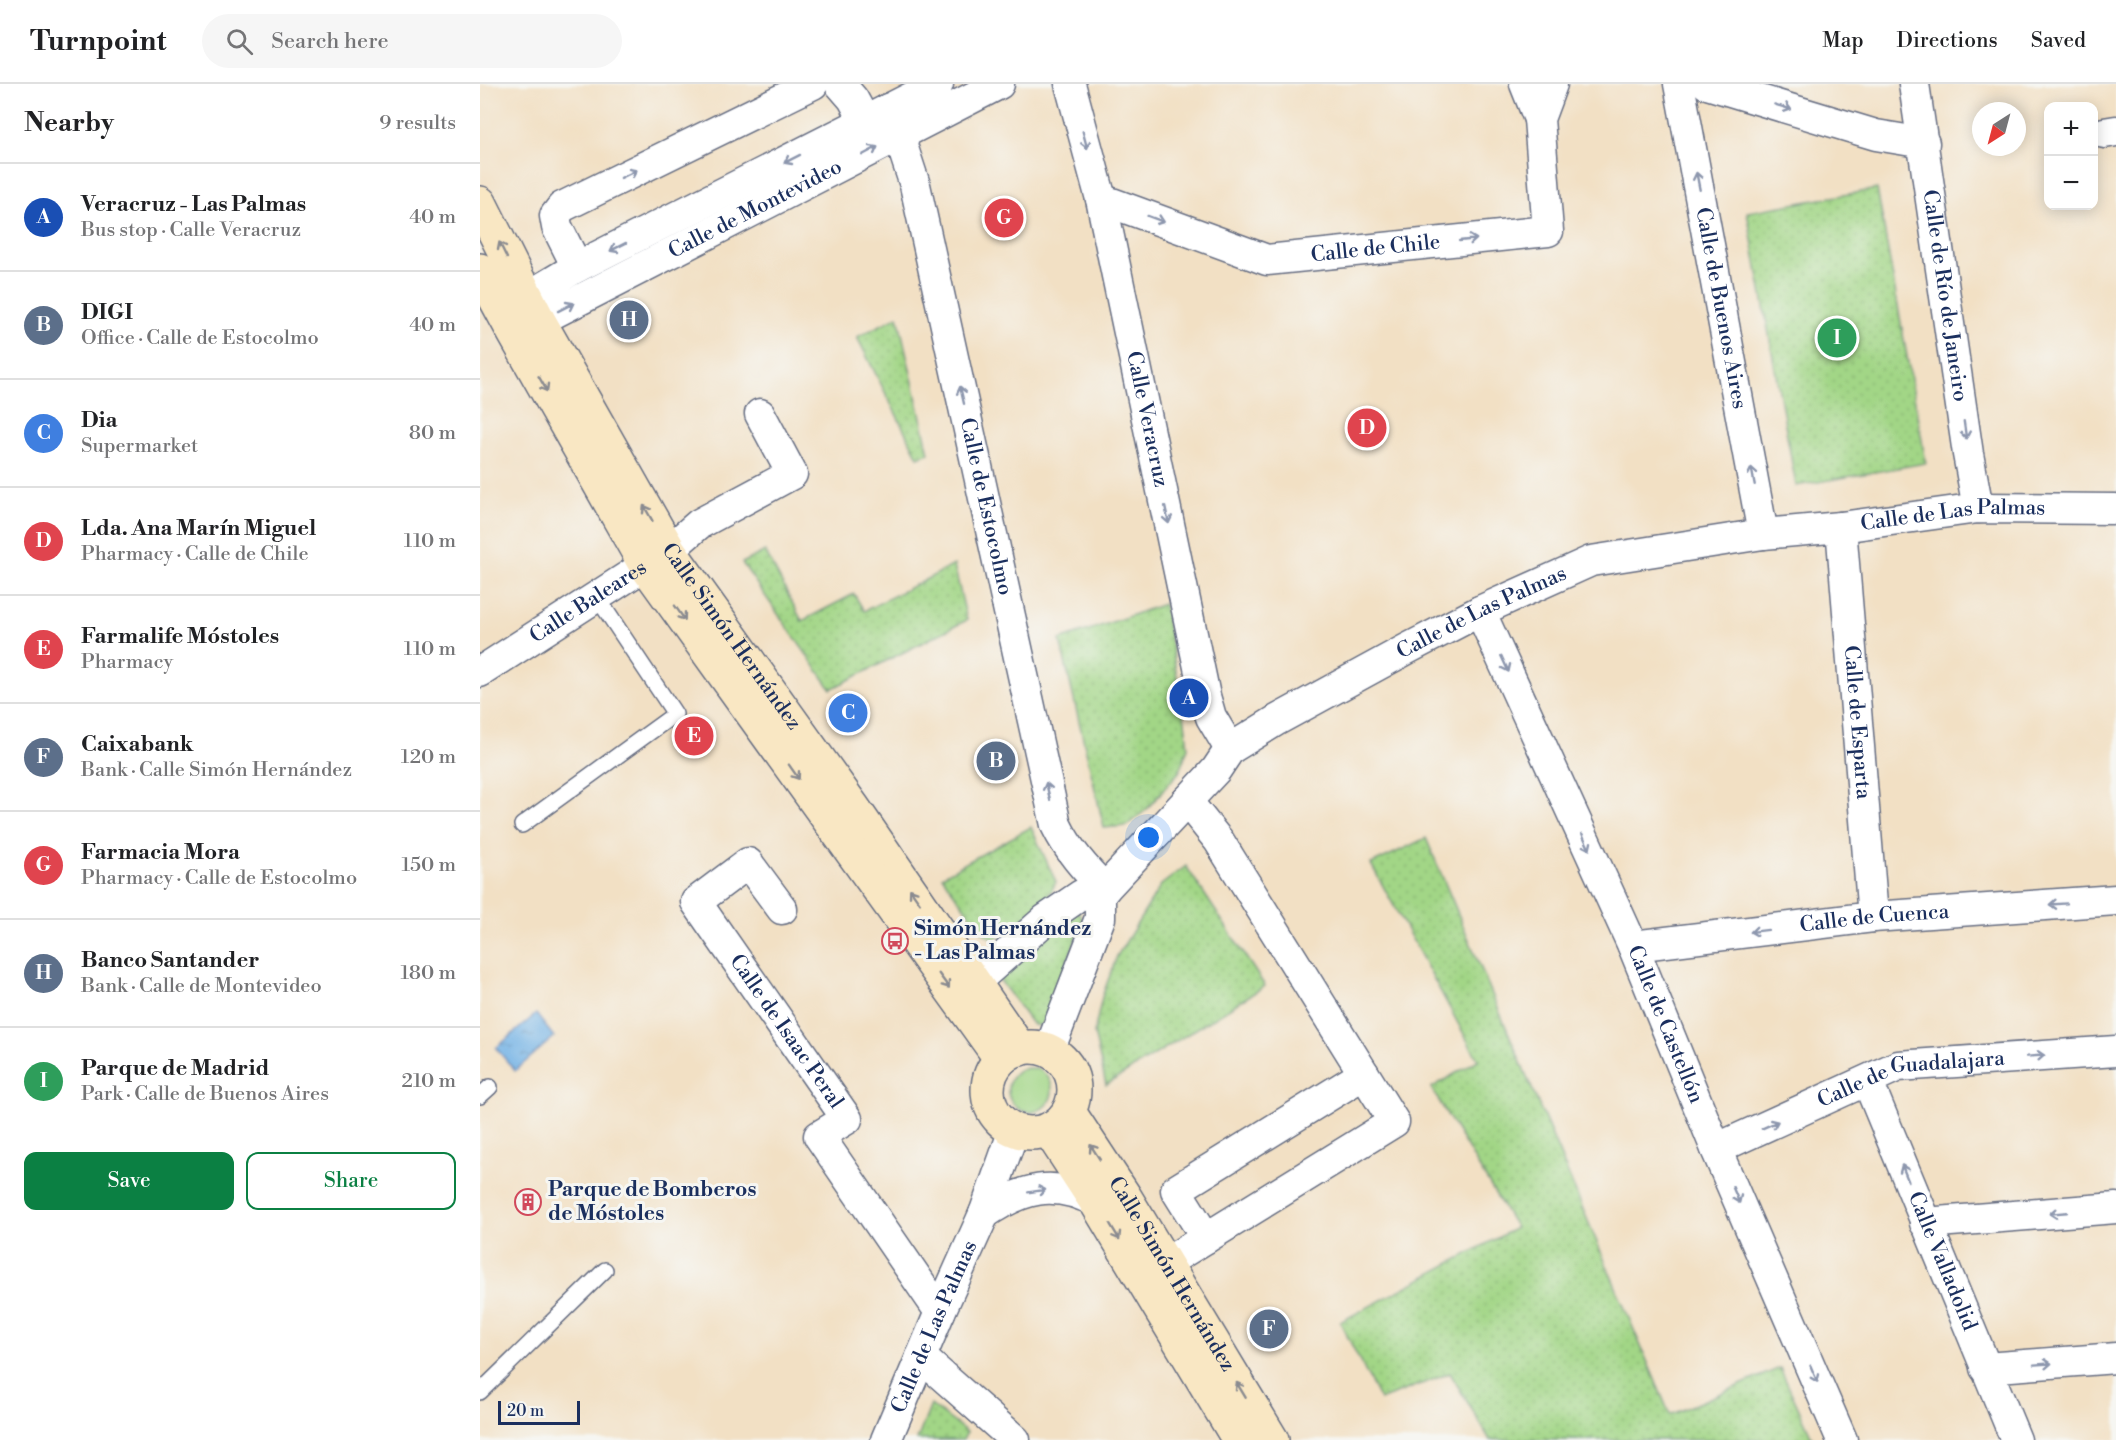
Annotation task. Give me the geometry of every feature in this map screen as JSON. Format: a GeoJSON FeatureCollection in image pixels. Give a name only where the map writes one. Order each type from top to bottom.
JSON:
{"type":"FeatureCollection","features":[{"type":"Feature","properties":{"kind":"street"},"geometry":{"type":"LineString","coordinates":[[577,267],[556,227],[555,216],[562,207],[813,84]]}},
{"type":"Feature","properties":{"kind":"street"},"geometry":{"type":"LineString","coordinates":[[840,84],[853,99],[884,122]]}},
{"type":"Feature","properties":{"kind":"street","name":"Calle de Montevideo"},"geometry":{"type":"LineString","coordinates":[[505,304],[884,122],[938,84]]}},
{"type":"Feature","properties":{"kind":"street","name":"Calle de Montevideo"},"geometry":{"type":"LineString","coordinates":[[505,304],[845,133],[999,84]]}},
{"type":"Feature","properties":{"kind":"street","name":"Calle Veracruz"},"geometry":{"type":"LineString","coordinates":[[1070,84],[1101,199],[1205,696],[1211,717],[1230,749]]}},
{"type":"Feature","properties":{"kind":"street","name":"Calle de Chile"},"geometry":{"type":"LineString","coordinates":[[1101,199],[1267,260],[1548,231],[1539,119],[1525,84]]}},
{"type":"Feature","properties":{"kind":"street","name":"Calle de Chile"},"geometry":{"type":"LineString","coordinates":[[1539,119],[1552,84]]}},
{"type":"Feature","properties":{"kind":"street","name":"Calle de Buenos Aires"},"geometry":{"type":"LineString","coordinates":[[1679,84],[1763,534]]}},
{"type":"Feature","properties":{"kind":"street"},"geometry":{"type":"LineString","coordinates":[[1707,84],[1876,135],[1924,143]]}},
{"type":"Feature","properties":{"kind":"street","name":"Calle de Río de Janeiro"},"geometry":{"type":"LineString","coordinates":[[1914,84],[1968,454],[1978,508]]}},
{"type":"Feature","properties":{"kind":"street","name":"Calle de Estocolmo"},"geometry":{"type":"LineString","coordinates":[[884,122],[915,185],[1056,825],[1066,846],[1103,892]]}},
{"type":"Feature","properties":{"kind":"street","name":"Calle Simón Hernández"},"geometry":{"type":"LineString","coordinates":[[480,203],[505,304],[658,558],[1023,1053]]}},
{"type":"Feature","properties":{"kind":"street","name":"Calle Baleares"},"geometry":{"type":"LineString","coordinates":[[480,672],[658,558],[699,524],[792,474],[760,414]]}},
{"type":"Feature","properties":{"kind":"street","name":"Calle de Las Palmas"},"geometry":{"type":"LineString","coordinates":[[1103,892],[1216,770],[1230,749],[1277,720],[1407,649],[1480,611],[1591,561],[1763,534],[1840,527],[1978,508],[2116,509]]}},
{"type":"Feature","properties":{"kind":"street","name":"Calle de Esparta"},"geometry":{"type":"LineString","coordinates":[[1840,527],[1873,917]]}},
{"type":"Feature","properties":{"kind":"street","name":"Calle Simón Hernández"},"geometry":{"type":"LineString","coordinates":[[658,558],[975,982],[1023,1053]]}},
{"type":"Feature","properties":{"kind":"street","name":"Calle de Castellón"},"geometry":{"type":"LineString","coordinates":[[1480,611],[1633,946],[1716,1149],[1842,1440]]}},
{"type":"Feature","properties":{"kind":"street"},"geometry":{"type":"LineString","coordinates":[[1164,1264],[1394,1122],[1219,841],[1187,801]]}},
{"type":"Feature","properties":{"kind":"street","name":"Calle de Isaac Peral"},"geometry":{"type":"LineString","coordinates":[[782,909],[748,863],[696,902],[847,1119],[819,1136],[940,1312]]}},
{"type":"Feature","properties":{"kind":"street"},"geometry":{"type":"LineString","coordinates":[[975,982],[1046,919],[1081,895],[1103,892],[1100,918],[1023,1053],[992,1072],[989,1079],[987,1087],[989,1102],[999,1120],[1014,1131],[1034,1134],[1059,1121],[1074,1097],[1074,1083],[1064,1063],[1023,1053]]}},
{"type":"Feature","properties":{"kind":"street","name":"Calle de Cuenca"},"geometry":{"type":"LineString","coordinates":[[1633,946],[1873,917],[2116,900]]}},
{"type":"Feature","properties":{"kind":"street","name":"Calle de Guadalajara"},"geometry":{"type":"LineString","coordinates":[[1716,1149],[1868,1082],[1898,1066],[2116,1051]]}},
{"type":"Feature","properties":{"kind":"street"},"geometry":{"type":"LineString","coordinates":[[1206,1238],[1176,1190],[1364,1074]]}},
{"type":"Feature","properties":{"kind":"street","name":"Calle Valladolid"},"geometry":{"type":"LineString","coordinates":[[1868,1082],[2016,1440]]}},
{"type":"Feature","properties":{"kind":"street","name":"Calle Simón Hernández"},"geometry":{"type":"LineString","coordinates":[[1059,1121],[1096,1202],[1239,1440]]}},
{"type":"Feature","properties":{"kind":"street","name":"Calle Simón Hernández"},"geometry":{"type":"LineString","coordinates":[[1059,1121],[1125,1197],[1272,1440]]}},
{"type":"Feature","properties":{"kind":"street","name":"Calle de Las Palmas"},"geometry":{"type":"LineString","coordinates":[[886,1440],[984,1214],[1014,1131]]}},
{"type":"Feature","properties":{"kind":"street","name":"Calle de Las Palmas"},"geometry":{"type":"LineString","coordinates":[[984,1214],[1018,1194],[1044,1189],[1062,1189],[1083,1195],[1096,1202]]}},
{"type":"Feature","properties":{"kind":"street"},"geometry":{"type":"LineString","coordinates":[[1925,1224],[2116,1208]]}},
{"type":"Feature","properties":{"kind":"street"},"geometry":{"type":"LineString","coordinates":[[921,1357],[1015,1440]]}},
{"type":"Feature","properties":{"kind":"street"},"geometry":{"type":"LineString","coordinates":[[1985,1368],[2116,1358]]}},
{"type":"Feature","properties":{"kind":"lane"},"geometry":{"type":"LineString","coordinates":[[522,825],[675,714],[597,597]]}},
{"type":"Feature","properties":{"kind":"lane"},"geometry":{"type":"LineString","coordinates":[[480,1392],[605,1270]]}},
{"type":"Feature","properties":{"kind":"green space"},"geometry":{"type":"Polygon","coordinates":[[[1877,189],[1926,463],[1796,486],[1747,212],[1877,189]]]}},
{"type":"Feature","properties":{"kind":"green space"},"geometry":{"type":"Polygon","coordinates":[[[898,316],[929,453],[918,457],[857,337],[898,316]]]}},
{"type":"Feature","properties":{"kind":"green space"},"geometry":{"type":"Polygon","coordinates":[[[765,551],[802,621],[854,594],[864,611],[954,565],[967,620],[831,689],[742,563],[765,551]]]}},
{"type":"Feature","properties":{"kind":"green space"},"geometry":{"type":"Polygon","coordinates":[[[1164,604],[1188,748],[1179,772],[1146,810],[1126,826],[1104,828],[1060,640],[1164,604]]]}},
{"type":"Feature","properties":{"kind":"green space"},"geometry":{"type":"Polygon","coordinates":[[[1031,827],[1056,882],[1038,909],[1012,929],[993,939],[981,931],[942,876],[1031,827]]]}},
{"type":"Feature","properties":{"kind":"green space"},"geometry":{"type":"Polygon","coordinates":[[[1426,838],[1670,1415],[1780,1368],[1813,1440],[1490,1440],[1450,1373],[1380,1400],[1340,1322],[1516,1228],[1431,1088],[1478,1060],[1371,864],[1426,838]]]}},
{"type":"Feature","properties":{"kind":"green space"},"geometry":{"type":"Polygon","coordinates":[[[1186,866],[1265,986],[1106,1085],[1094,1033],[1102,997],[1117,956],[1161,885],[1186,866]]]}},
{"type":"Feature","properties":{"kind":"green space"},"geometry":{"type":"Polygon","coordinates":[[[1077,909],[1083,920],[1047,1017],[1040,1026],[1033,1025],[999,979],[1077,909]]]}},
{"type":"Feature","properties":{"kind":"green space"},"geometry":{"type":"Polygon","coordinates":[[[1030,1068],[1039,1069],[1046,1074],[1051,1081],[1051,1099],[1046,1106],[1039,1111],[1030,1112],[1021,1111],[1014,1106],[1009,1099],[1008,1090],[1009,1081],[1014,1074],[1021,1069],[1030,1068]]]}},
{"type":"Feature","properties":{"kind":"green space"},"geometry":{"type":"Polygon","coordinates":[[[931,1405],[967,1432],[963,1440],[917,1440],[931,1405]]]}},
{"type":"Feature","properties":{"kind":"water"},"geometry":{"type":"Polygon","coordinates":[[[536,1014],[554,1037],[515,1071],[496,1048],[536,1014]]]}},
{"type":"Feature","properties":{"kind":"place","name":"Farmacia Mora"},"geometry":{"type":"Point","coordinates":[1004,218]}},
{"type":"Feature","properties":{"kind":"place","name":"Banco Santander"},"geometry":{"type":"Point","coordinates":[629,320]}},
{"type":"Feature","properties":{"kind":"place","name":"Parque de Madrid"},"geometry":{"type":"Point","coordinates":[1837,338]}},
{"type":"Feature","properties":{"kind":"place","name":"Lda. Ana Marín Miguel"},"geometry":{"type":"Point","coordinates":[1367,428]}},
{"type":"Feature","properties":{"kind":"place","name":"Veracruz - Las Palmas"},"geometry":{"type":"Point","coordinates":[1189,698]}},
{"type":"Feature","properties":{"kind":"place","name":"Dia"},"geometry":{"type":"Point","coordinates":[848,713]}},
{"type":"Feature","properties":{"kind":"place","name":"Farmalife Móstoles"},"geometry":{"type":"Point","coordinates":[694,736]}},
{"type":"Feature","properties":{"kind":"place","name":"DIGI"},"geometry":{"type":"Point","coordinates":[996,761]}},
{"type":"Feature","properties":{"kind":"place","name":"Simón Hernández - Las Palmas"},"geometry":{"type":"Point","coordinates":[895,941]}},
{"type":"Feature","properties":{"kind":"place","name":"Parque de Bomberos de Móstoles"},"geometry":{"type":"Point","coordinates":[528,1202]}},
{"type":"Feature","properties":{"kind":"place","name":"Caixabank"},"geometry":{"type":"Point","coordinates":[1269,1329]}}]}
